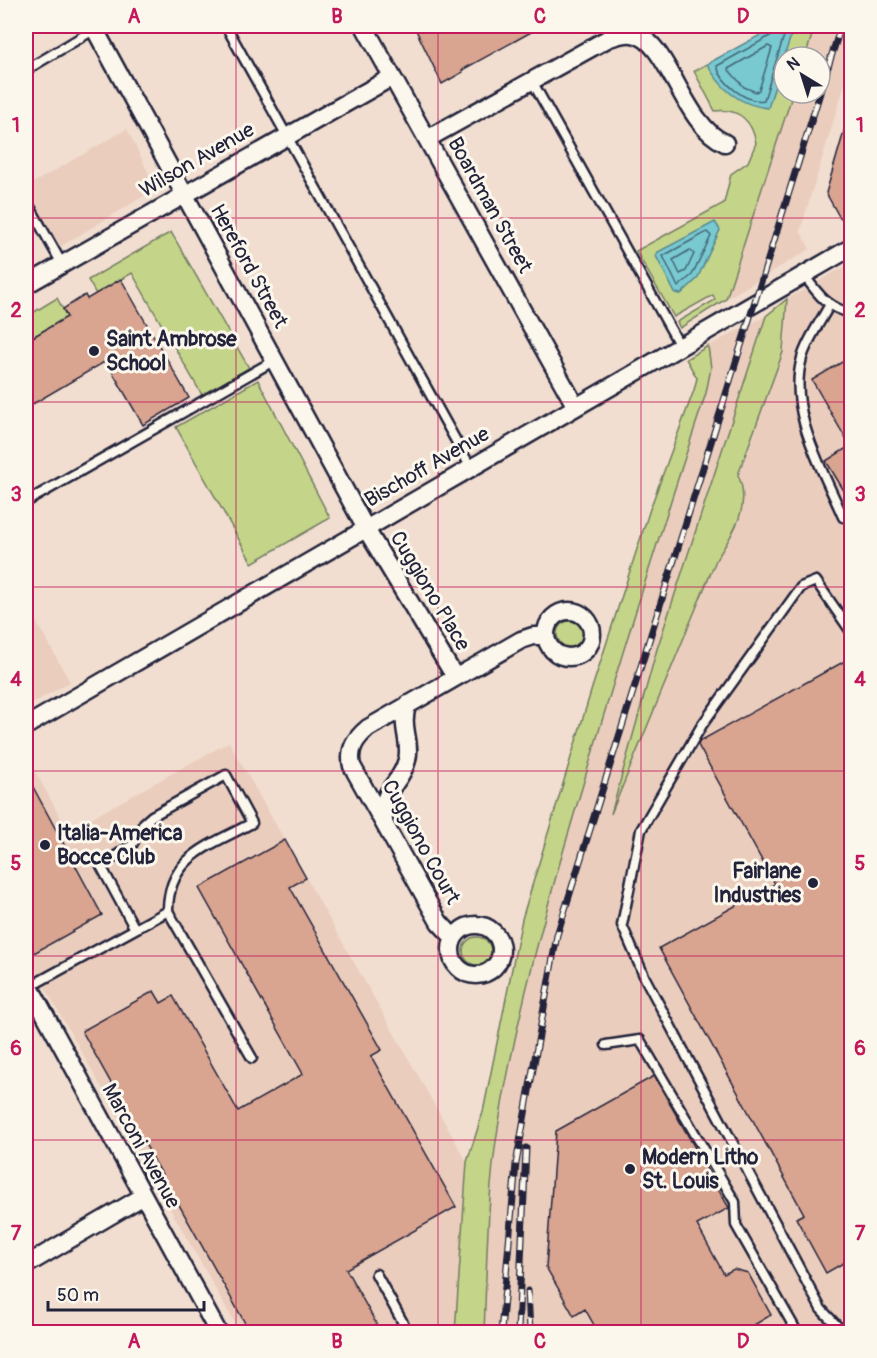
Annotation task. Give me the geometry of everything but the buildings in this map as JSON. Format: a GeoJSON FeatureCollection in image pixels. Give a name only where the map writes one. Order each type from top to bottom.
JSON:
{"type":"FeatureCollection","features":[{"type":"Feature","properties":{"kind":"street","name":"Boardman Street"},"geometry":{"type":"LineString","coordinates":[[364,26],[576,406]]}},
{"type":"Feature","properties":{"kind":"street","name":"Hereford Street"},"geometry":{"type":"LineString","coordinates":[[94,27],[366,529]]}},
{"type":"Feature","properties":{"kind":"street"},"geometry":{"type":"LineString","coordinates":[[427,139],[609,38],[642,31],[661,57],[697,122],[710,135],[725,143]]}},
{"type":"Feature","properties":{"kind":"street","name":"Wilson Avenue"},"geometry":{"type":"LineString","coordinates":[[26,285],[392,77]]}},
{"type":"Feature","properties":{"kind":"street","name":"Bischoff Avenue"},"geometry":{"type":"LineString","coordinates":[[26,726],[852,247]]}},
{"type":"Feature","properties":{"kind":"street","name":"Cuggiono Place"},"geometry":{"type":"LineString","coordinates":[[366,529],[455,677]]}},
{"type":"Feature","properties":{"kind":"street","name":"Cuggiono Place"},"geometry":{"type":"LineString","coordinates":[[352,765],[350,756],[360,734],[521,640],[533,636],[546,636]]}},
{"type":"Feature","properties":{"kind":"street"},"geometry":{"type":"LineString","coordinates":[[384,822],[383,806],[386,794],[407,761],[403,724],[408,704]]}},
{"type":"Feature","properties":{"kind":"street","name":"Cuggiono Court"},"geometry":{"type":"LineString","coordinates":[[352,765],[439,922],[454,938]]}},
{"type":"Feature","properties":{"kind":"street","name":"Marconi Avenue"},"geometry":{"type":"LineString","coordinates":[[27,983],[142,1197],[218,1332]]}},
{"type":"Feature","properties":{"kind":"street"},"geometry":{"type":"LineString","coordinates":[[26,1265],[142,1197]]}},
{"type":"Feature","properties":{"kind":"lane"},"geometry":{"type":"LineString","coordinates":[[226,26],[471,468]]}},
{"type":"Feature","properties":{"kind":"lane"},"geometry":{"type":"LineString","coordinates":[[26,70],[94,27]]}},
{"type":"Feature","properties":{"kind":"lane"},"geometry":{"type":"LineString","coordinates":[[532,81],[681,346]]}},
{"type":"Feature","properties":{"kind":"lane"},"geometry":{"type":"LineString","coordinates":[[26,200],[62,264]]}},
{"type":"Feature","properties":{"kind":"lane"},"geometry":{"type":"LineString","coordinates":[[804,275],[819,297],[839,311],[852,313]]}},
{"type":"Feature","properties":{"kind":"lane"},"geometry":{"type":"LineString","coordinates":[[830,304],[802,358],[800,397],[806,429],[843,517]]}},
{"type":"Feature","properties":{"kind":"lane"},"geometry":{"type":"LineString","coordinates":[[26,501],[275,359]]}},
{"type":"Feature","properties":{"kind":"lane"},"geometry":{"type":"LineString","coordinates":[[843,1332],[821,1309],[645,978],[622,925],[641,831],[702,725],[801,587],[816,581],[852,633]]}},
{"type":"Feature","properties":{"kind":"lane"},"geometry":{"type":"LineString","coordinates":[[135,929],[101,866],[132,845],[137,840],[144,823],[152,816],[226,775],[252,823],[202,851],[178,868],[168,896],[168,911],[252,1058]]}},
{"type":"Feature","properties":{"kind":"lane"},"geometry":{"type":"LineString","coordinates":[[27,983],[168,911]]}},
{"type":"Feature","properties":{"kind":"lane"},"geometry":{"type":"LineString","coordinates":[[606,1045],[640,1040],[735,1202],[736,1225],[797,1332]]}},
{"type":"Feature","properties":{"kind":"lane"},"geometry":{"type":"LineString","coordinates":[[376,1274],[408,1332]]}},
{"type":"Feature","properties":{"kind":"shaded area"},"geometry":{"type":"Polygon","coordinates":[[[815,26],[851,26],[851,64],[800,231],[810,249],[726,299],[789,105],[832,105],[832,45],[809,45],[815,26]]]}},
{"type":"Feature","properties":{"kind":"shaded area"},"geometry":{"type":"Polygon","coordinates":[[[127,129],[155,186],[149,193],[58,248],[26,192],[26,187],[127,129]]]}},
{"type":"Feature","properties":{"kind":"shaded area"},"geometry":{"type":"Polygon","coordinates":[[[851,263],[851,1314],[839,1332],[484,1332],[486,1237],[498,1130],[520,1015],[557,870],[626,636],[706,393],[711,368],[708,346],[766,316],[657,649],[614,806],[671,666],[785,348],[787,299],[851,263]]]}},
{"type":"Feature","properties":{"kind":"shaded area"},"geometry":{"type":"Polygon","coordinates":[[[31,612],[70,682],[26,707],[26,615],[31,612]]]}},
{"type":"Feature","properties":{"kind":"shaded area"},"geometry":{"type":"Polygon","coordinates":[[[229,742],[467,1162],[455,1332],[240,1332],[26,954],[26,755],[68,831],[229,742]]]}},
{"type":"Feature","properties":{"kind":"green space"},"geometry":{"type":"Polygon","coordinates":[[[777,26],[815,26],[809,45],[772,45],[772,105],[789,105],[726,299],[680,328],[677,322],[715,300],[713,295],[674,317],[636,251],[724,203],[731,174],[748,162],[756,143],[748,122],[743,118],[731,112],[715,111],[694,71],[777,26]]]}},
{"type":"Feature","properties":{"kind":"green space"},"geometry":{"type":"Polygon","coordinates":[[[171,232],[249,368],[202,395],[132,273],[96,294],[88,280],[171,232]]]}},
{"type":"Feature","properties":{"kind":"green space"},"geometry":{"type":"Polygon","coordinates":[[[57,298],[67,317],[26,341],[26,317],[57,298]]]}},
{"type":"Feature","properties":{"kind":"green space"},"geometry":{"type":"Polygon","coordinates":[[[787,299],[783,352],[738,475],[743,498],[739,519],[716,560],[611,814],[657,649],[766,316],[787,299]]]}},
{"type":"Feature","properties":{"kind":"green space"},"geometry":{"type":"Polygon","coordinates":[[[708,346],[711,368],[706,393],[642,590],[557,872],[514,1042],[494,1154],[484,1332],[455,1332],[467,1162],[483,1112],[522,919],[592,688],[650,509],[694,390],[697,378],[686,359],[708,346]]]}},
{"type":"Feature","properties":{"kind":"green space"},"geometry":{"type":"Polygon","coordinates":[[[258,380],[330,518],[252,563],[176,427],[258,380]]]}},
{"type":"Feature","properties":{"kind":"green space"},"geometry":{"type":"Polygon","coordinates":[[[570,621],[580,624],[583,634],[580,644],[570,647],[560,644],[557,634],[560,624],[570,621]]]}},
{"type":"Feature","properties":{"kind":"green space"},"geometry":{"type":"Polygon","coordinates":[[[477,937],[487,941],[491,951],[487,961],[477,965],[467,961],[463,951],[467,941],[477,937]]]}},
{"type":"Feature","properties":{"kind":"water"},"geometry":{"type":"Polygon","coordinates":[[[777,26],[794,26],[788,45],[772,45],[772,95],[768,108],[748,103],[732,94],[718,81],[707,64],[777,26]]]}},
{"type":"Feature","properties":{"kind":"water"},"geometry":{"type":"Polygon","coordinates":[[[715,222],[720,230],[697,279],[681,294],[675,293],[656,256],[658,252],[715,222]]]}},
{"type":"Feature","properties":{"kind":"railway"},"geometry":{"type":"LineString","coordinates":[[832,54],[841,26]]}},
{"type":"Feature","properties":{"kind":"railway"},"geometry":{"type":"LineString","coordinates":[[501,1332],[516,1164],[557,935],[816,105]]}},
{"type":"Feature","properties":{"kind":"railway"},"geometry":{"type":"LineString","coordinates":[[518,1332],[526,1148]]}},
{"type":"Feature","properties":{"kind":"railway"},"geometry":{"type":"LineString","coordinates":[[528,1291],[530,1332]]}},
{"type":"Feature","properties":{"kind":"place","name":"Saint Ambrose School"},"geometry":{"type":"Point","coordinates":[94,351]}},
{"type":"Feature","properties":{"kind":"place","name":"Italia-America Bocce Club"},"geometry":{"type":"Point","coordinates":[45,845]}},
{"type":"Feature","properties":{"kind":"place","name":"Fairlane Industries"},"geometry":{"type":"Point","coordinates":[813,883]}},
{"type":"Feature","properties":{"kind":"place","name":"Modern Litho St. Louis"},"geometry":{"type":"Point","coordinates":[630,1169]}}]}
